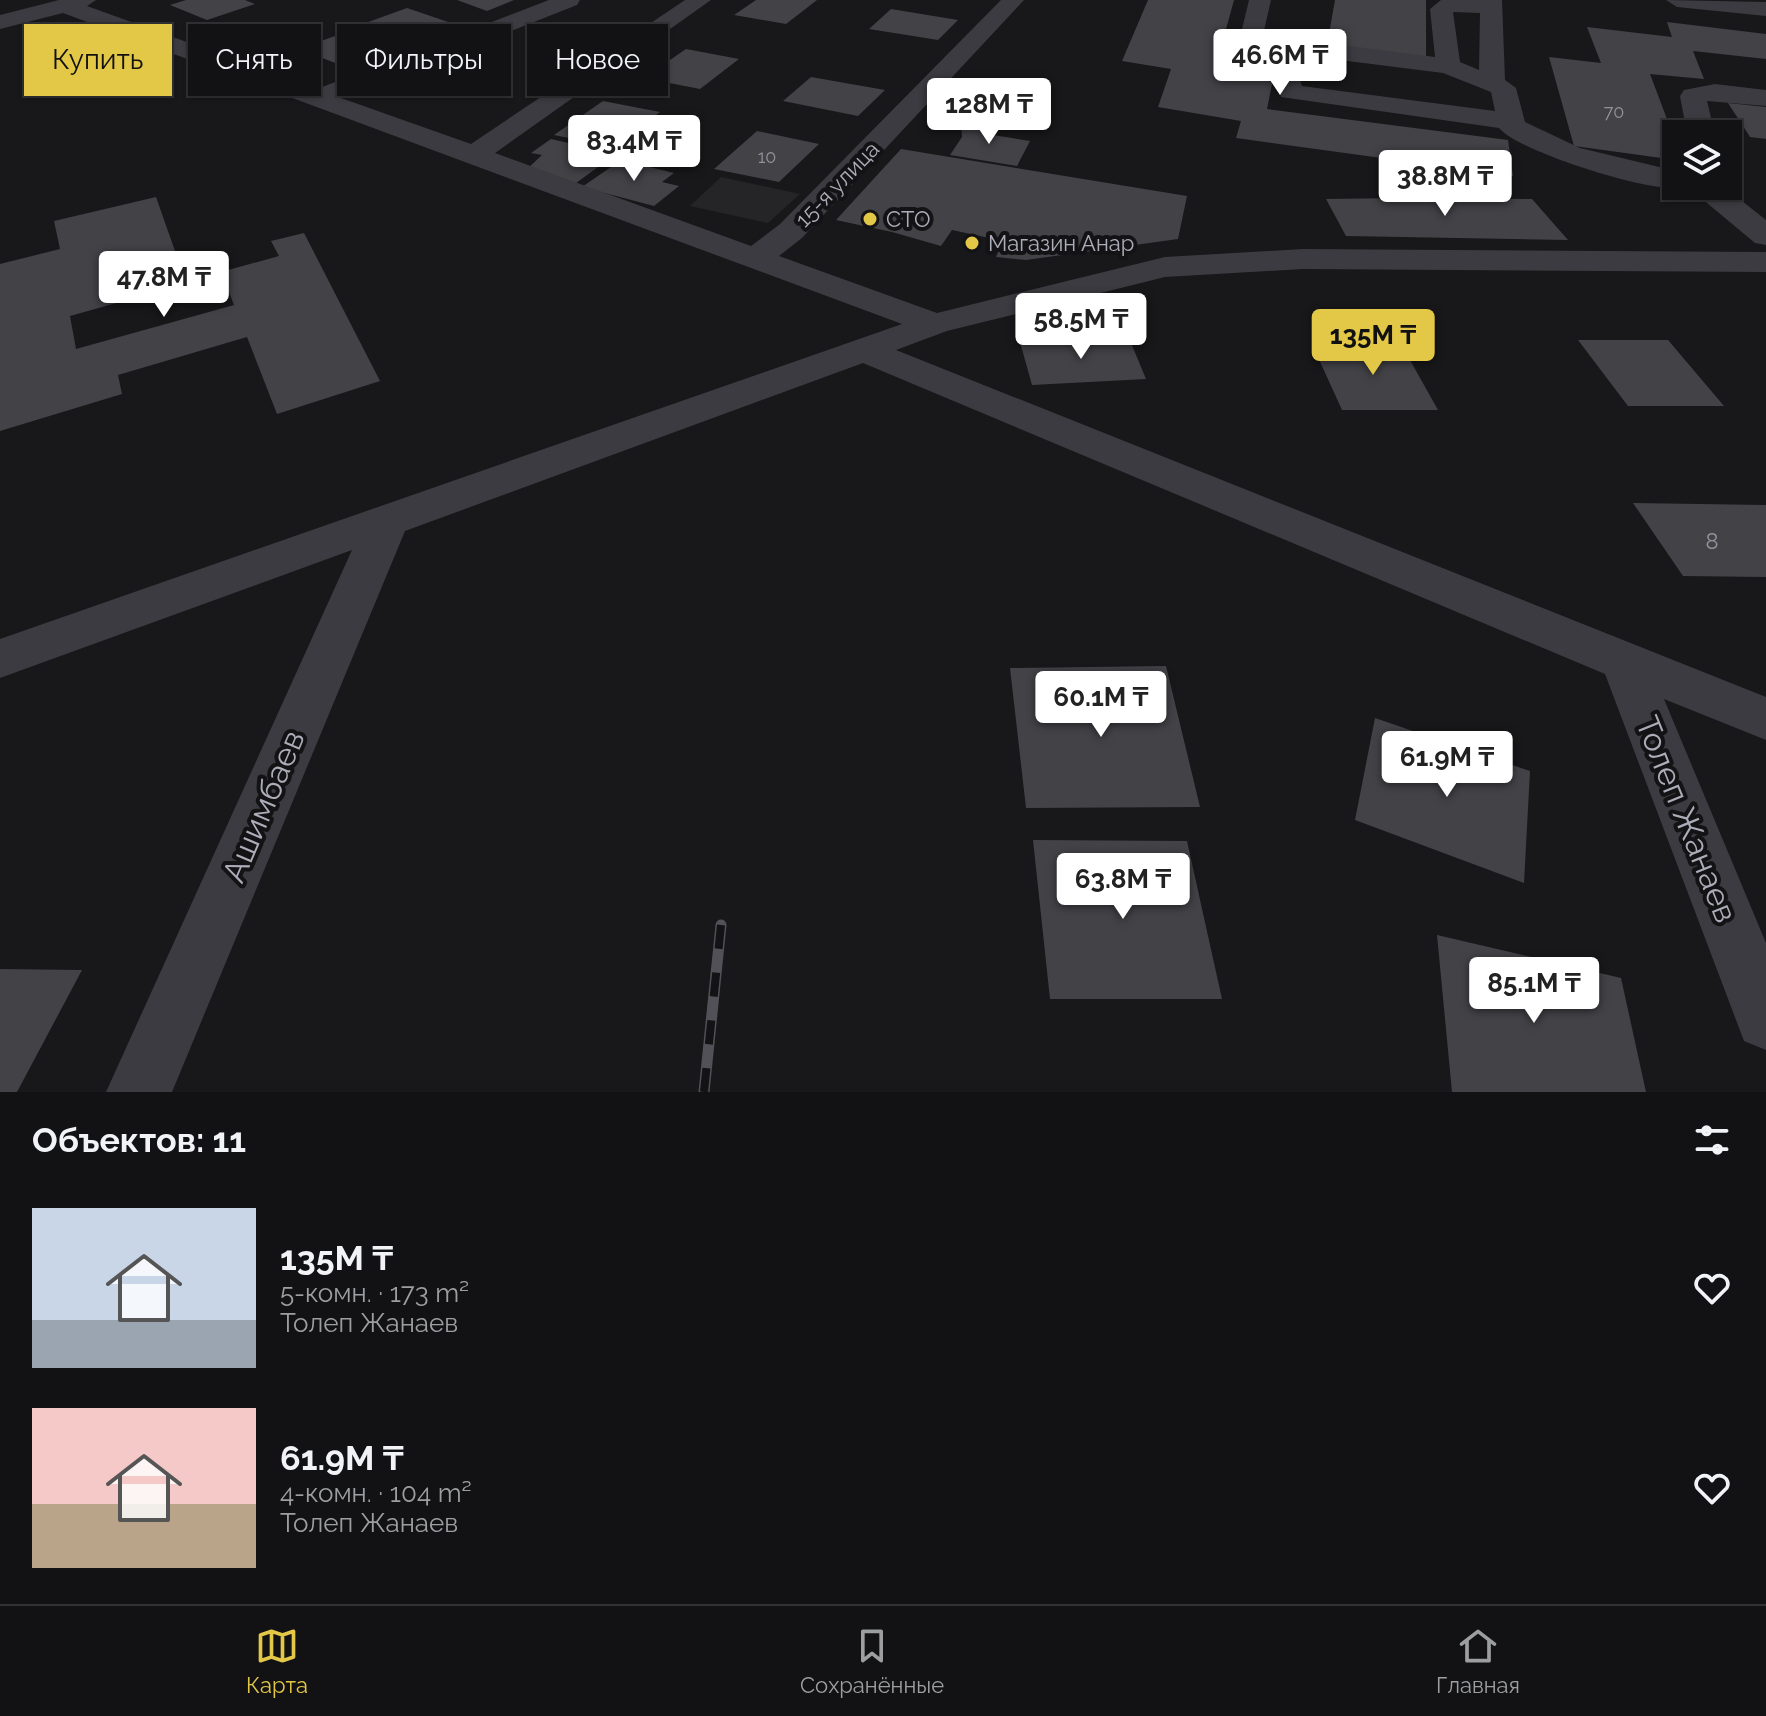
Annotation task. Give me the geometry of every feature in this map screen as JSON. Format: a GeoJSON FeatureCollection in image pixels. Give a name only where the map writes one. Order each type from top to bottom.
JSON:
{"type":"FeatureCollection","features":[{"type":"Feature","properties":{"kind":"street"},"geometry":{"type":"LineString","coordinates":[[317,98],[569,0]]}},
{"type":"Feature","properties":{"kind":"street"},"geometry":{"type":"LineString","coordinates":[[474,155],[700,0]]}},
{"type":"Feature","properties":{"kind":"street","name":"15-я улица"},"geometry":{"type":"LineString","coordinates":[[756,258],[791,231],[1013,0]]}},
{"type":"Feature","properties":{"kind":"street"},"geometry":{"type":"LineString","coordinates":[[1260,0],[1248,54],[1285,64],[1290,92],[1511,121]]}},
{"type":"Feature","properties":{"kind":"street"},"geometry":{"type":"LineString","coordinates":[[1680,0],[1766,9]]}},
{"type":"Feature","properties":{"kind":"street"},"geometry":{"type":"LineString","coordinates":[[0,22],[76,3],[317,98],[935,324]]}},
{"type":"Feature","properties":{"kind":"street"},"geometry":{"type":"LineString","coordinates":[[1448,66],[1441,9],[1450,4],[1492,4],[1492,81]]}},
{"type":"Feature","properties":{"kind":"street"},"geometry":{"type":"LineString","coordinates":[[1250,41],[1448,66],[1492,81],[1503,88],[1512,126],[1529,138],[1556,151],[1662,177]]}},
{"type":"Feature","properties":{"kind":"street"},"geometry":{"type":"LineString","coordinates":[[1726,66],[1731,94]]}},
{"type":"Feature","properties":{"kind":"street"},"geometry":{"type":"LineString","coordinates":[[1698,120],[1693,96],[1715,92],[1766,98]]}},
{"type":"Feature","properties":{"kind":"street"},"geometry":{"type":"LineString","coordinates":[[1721,200],[1766,236]]}},
{"type":"Feature","properties":{"kind":"street"},"geometry":{"type":"LineString","coordinates":[[0,659],[935,324],[1165,267],[1303,259],[1766,262]]}},
{"type":"Feature","properties":{"kind":"street"},"geometry":{"type":"LineString","coordinates":[[864,350],[1766,719]]}},
{"type":"Feature","properties":{"kind":"street","name":"Ашимбаев"},"geometry":{"type":"LineString","coordinates":[[139,1092],[387,521]]}},
{"type":"Feature","properties":{"kind":"street","name":"Толеп Жанаев"},"geometry":{"type":"LineString","coordinates":[[1625,663],[1766,1019]]}},
{"type":"Feature","properties":{"kind":"shaded area"},"geometry":{"type":"Polygon","coordinates":[[[721,177],[800,194],[768,223],[690,206],[721,177]]]}},
{"type":"Feature","properties":{"kind":"building"},"geometry":{"type":"Polygon","coordinates":[[[186,0],[245,0],[255,4],[207,20],[170,5],[186,0]]]}},
{"type":"Feature","properties":{"kind":"building"},"geometry":{"type":"Polygon","coordinates":[[[457,0],[514,0],[487,11],[457,0]]]}},
{"type":"Feature","properties":{"kind":"building"},"geometry":{"type":"Polygon","coordinates":[[[756,0],[817,0],[786,24],[734,15],[756,0]]]}},
{"type":"Feature","properties":{"kind":"building"},"geometry":{"type":"Polygon","coordinates":[[[1148,0],[1234,0],[1216,66],[1274,74],[1267,109],[1508,140],[1513,176],[1236,138],[1241,121],[1158,107],[1171,69],[1122,61],[1148,0]]]}},
{"type":"Feature","properties":{"kind":"building"},"geometry":{"type":"Polygon","coordinates":[[[1335,0],[1426,0],[1426,58],[1327,45],[1335,0]]]}},
{"type":"Feature","properties":{"kind":"building"},"geometry":{"type":"Polygon","coordinates":[[[407,8],[454,24],[363,24],[407,8]]]}},
{"type":"Feature","properties":{"kind":"building"},"geometry":{"type":"Polygon","coordinates":[[[891,9],[958,20],[938,40],[869,29],[891,9]]]}},
{"type":"Feature","properties":{"kind":"building"},"geometry":{"type":"Polygon","coordinates":[[[1667,22],[1766,34],[1766,59],[1693,51],[1704,79],[1650,74],[1667,120],[1662,120],[1662,158],[1574,146],[1549,57],[1601,63],[1587,27],[1672,37],[1667,22]]]}},
{"type":"Feature","properties":{"kind":"building"},"geometry":{"type":"Polygon","coordinates":[[[337,35],[337,64],[321,58],[321,41],[337,35]]]}},
{"type":"Feature","properties":{"kind":"building"},"geometry":{"type":"Polygon","coordinates":[[[686,49],[739,59],[700,89],[668,83],[668,61],[686,49]]]}},
{"type":"Feature","properties":{"kind":"building"},"geometry":{"type":"Polygon","coordinates":[[[811,77],[885,90],[858,116],[783,101],[811,77]]]}},
{"type":"Feature","properties":{"kind":"building"},"geometry":{"type":"Polygon","coordinates":[[[603,101],[660,112],[612,147],[554,135],[603,101]]]}},
{"type":"Feature","properties":{"kind":"building"},"geometry":{"type":"Polygon","coordinates":[[[1728,103],[1766,107],[1766,139],[1750,137],[1742,120],[1728,103]]]}},
{"type":"Feature","properties":{"kind":"building"},"geometry":{"type":"Polygon","coordinates":[[[961,122],[998,128],[993,135],[1030,141],[1017,166],[950,155],[962,137],[961,122]]]}},
{"type":"Feature","properties":{"kind":"building"},"geometry":{"type":"Polygon","coordinates":[[[757,131],[819,144],[779,182],[714,169],[757,131]]]}},
{"type":"Feature","properties":{"kind":"building"},"geometry":{"type":"Polygon","coordinates":[[[551,139],[616,154],[576,183],[526,170],[542,155],[531,153],[551,139]]]}},
{"type":"Feature","properties":{"kind":"building"},"geometry":{"type":"Polygon","coordinates":[[[901,149],[1187,196],[1178,239],[1026,260],[996,257],[1003,241],[952,230],[941,246],[836,220],[901,149]]]}},
{"type":"Feature","properties":{"kind":"building"},"geometry":{"type":"Polygon","coordinates":[[[621,160],[674,173],[662,182],[679,186],[654,206],[582,187],[621,160]]]}},
{"type":"Feature","properties":{"kind":"building"},"geometry":{"type":"Polygon","coordinates":[[[156,197],[175,251],[135,261],[145,295],[70,316],[76,349],[234,305],[221,272],[279,256],[271,241],[304,233],[380,381],[277,414],[247,337],[118,375],[122,394],[0,431],[0,264],[60,249],[54,221],[156,197]]]}},
{"type":"Feature","properties":{"kind":"building"},"geometry":{"type":"Polygon","coordinates":[[[1326,199],[1532,199],[1568,240],[1346,236],[1326,199]]]}},
{"type":"Feature","properties":{"kind":"building"},"geometry":{"type":"Polygon","coordinates":[[[1129,338],[1146,379],[1032,385],[1020,342],[1129,338]]]}},
{"type":"Feature","properties":{"kind":"building"},"geometry":{"type":"Polygon","coordinates":[[[1578,340],[1668,340],[1724,406],[1628,406],[1578,340]]]}},
{"type":"Feature","properties":{"kind":"building"},"geometry":{"type":"Polygon","coordinates":[[[1312,344],[1401,344],[1438,410],[1342,410],[1312,344]]]}},
{"type":"Feature","properties":{"kind":"building"},"geometry":{"type":"Polygon","coordinates":[[[1633,503],[1766,505],[1766,577],[1683,576],[1633,503]]]}},
{"type":"Feature","properties":{"kind":"building"},"geometry":{"type":"Polygon","coordinates":[[[1166,666],[1200,807],[1026,808],[1010,668],[1166,666]]]}},
{"type":"Feature","properties":{"kind":"building"},"geometry":{"type":"Polygon","coordinates":[[[1375,718],[1530,771],[1524,883],[1355,820],[1375,718]]]}},
{"type":"Feature","properties":{"kind":"building"},"geometry":{"type":"Polygon","coordinates":[[[1033,840],[1187,841],[1222,999],[1050,999],[1033,840]]]}},
{"type":"Feature","properties":{"kind":"building"},"geometry":{"type":"Polygon","coordinates":[[[1437,935],[1621,978],[1646,1092],[1452,1092],[1437,935]]]}},
{"type":"Feature","properties":{"kind":"building"},"geometry":{"type":"Polygon","coordinates":[[[0,969],[82,970],[17,1092],[0,1092],[0,969]]]}},
{"type":"Feature","properties":{"kind":"railway"},"geometry":{"type":"LineString","coordinates":[[704,1092],[721,925]]}},
{"type":"Feature","properties":{"kind":"place","name":"СТО"},"geometry":{"type":"Point","coordinates":[870,219]}},
{"type":"Feature","properties":{"kind":"place","name":"Магазин Анар"},"geometry":{"type":"Point","coordinates":[972,243]}}]}
